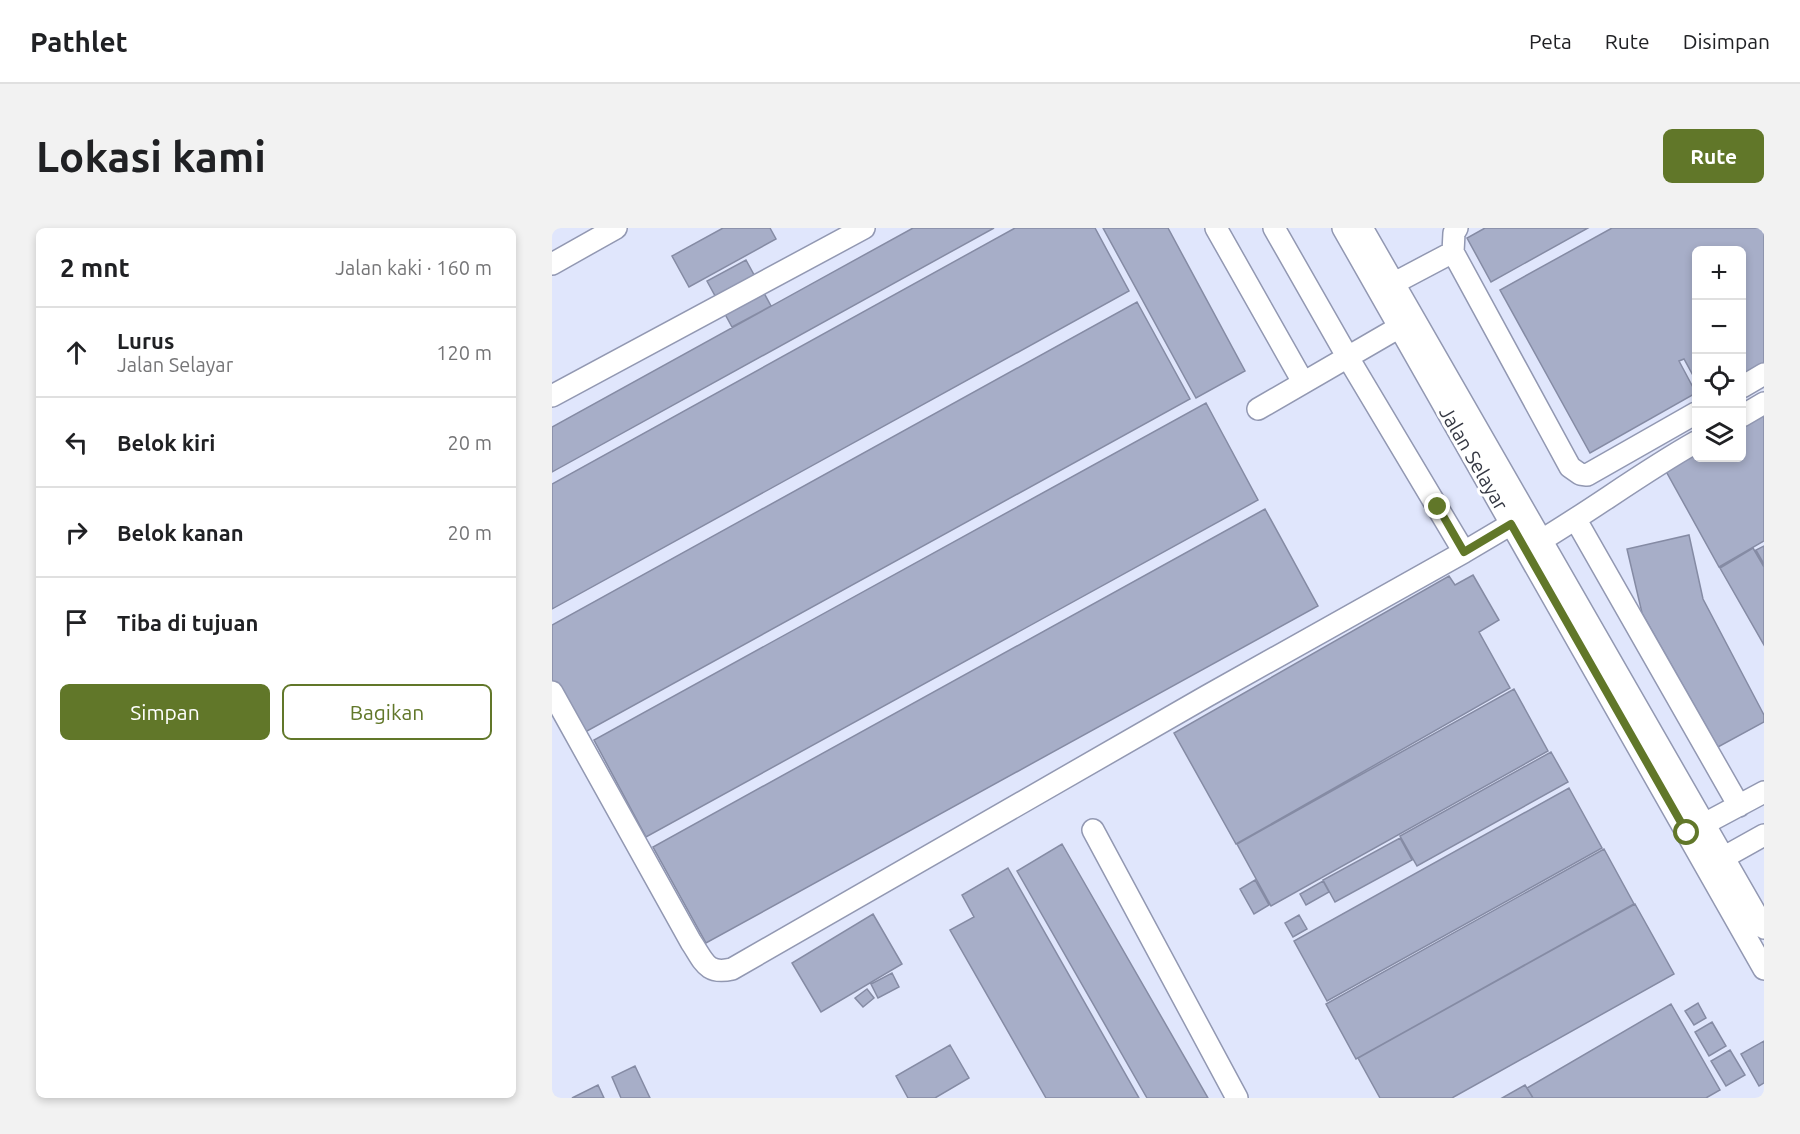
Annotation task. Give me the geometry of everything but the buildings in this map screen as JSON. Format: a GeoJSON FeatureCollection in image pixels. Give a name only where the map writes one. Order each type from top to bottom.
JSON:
{"type":"FeatureCollection","features":[{"type":"Feature","properties":{"kind":"street"},"geometry":{"type":"LineString","coordinates":[[552,264],[616,228]]}},
{"type":"Feature","properties":{"kind":"street"},"geometry":{"type":"LineString","coordinates":[[552,396],[864,228]]}},
{"type":"Feature","properties":{"kind":"street"},"geometry":{"type":"LineString","coordinates":[[1216,228],[1303,382]]}},
{"type":"Feature","properties":{"kind":"street"},"geometry":{"type":"LineString","coordinates":[[1274,228],[1464,552]]}},
{"type":"Feature","properties":{"kind":"street"},"geometry":{"type":"LineString","coordinates":[[1457,228],[1454,233],[1453,252],[1570,467],[1576,472],[1587,475],[1692,415]]}},
{"type":"Feature","properties":{"kind":"street","name":"Jalan Selayar"},"geometry":{"type":"LineString","coordinates":[[1350,229],[1387,287],[1715,862],[1764,969]]}},
{"type":"Feature","properties":{"kind":"street"},"geometry":{"type":"LineString","coordinates":[[1387,287],[1453,252]]}},
{"type":"Feature","properties":{"kind":"street"},"geometry":{"type":"LineString","coordinates":[[1258,409],[1407,322]]}},
{"type":"Feature","properties":{"kind":"street"},"geometry":{"type":"LineString","coordinates":[[1746,385],[1764,374]]}},
{"type":"Feature","properties":{"kind":"street"},"geometry":{"type":"LineString","coordinates":[[1746,414],[1764,403]]}},
{"type":"Feature","properties":{"kind":"street"},"geometry":{"type":"LineString","coordinates":[[1534,544],[1576,520],[1649,468],[1692,444]]}},
{"type":"Feature","properties":{"kind":"street"},"geometry":{"type":"LineString","coordinates":[[552,692],[691,942],[709,969],[718,972],[732,969],[1519,519]]}},
{"type":"Feature","properties":{"kind":"street"},"geometry":{"type":"LineString","coordinates":[[1576,520],[1739,806]]}},
{"type":"Feature","properties":{"kind":"street"},"geometry":{"type":"LineString","coordinates":[[1696,829],[1764,792]]}},
{"type":"Feature","properties":{"kind":"street"},"geometry":{"type":"LineString","coordinates":[[1094,830],[1237,1098]]}},
{"type":"Feature","properties":{"kind":"street"},"geometry":{"type":"LineString","coordinates":[[1715,862],[1764,835]]}},
{"type":"Feature","properties":{"kind":"street","name":"Jalan Selayar"},"geometry":{"type":"LineString","coordinates":[[1715,862],[1764,928]]}},
{"type":"Feature","properties":{"kind":"route"},"geometry":{"type":"LineString","coordinates":[[1438,507],[1464,552],[1511,524],[1687,833]]}}]}
